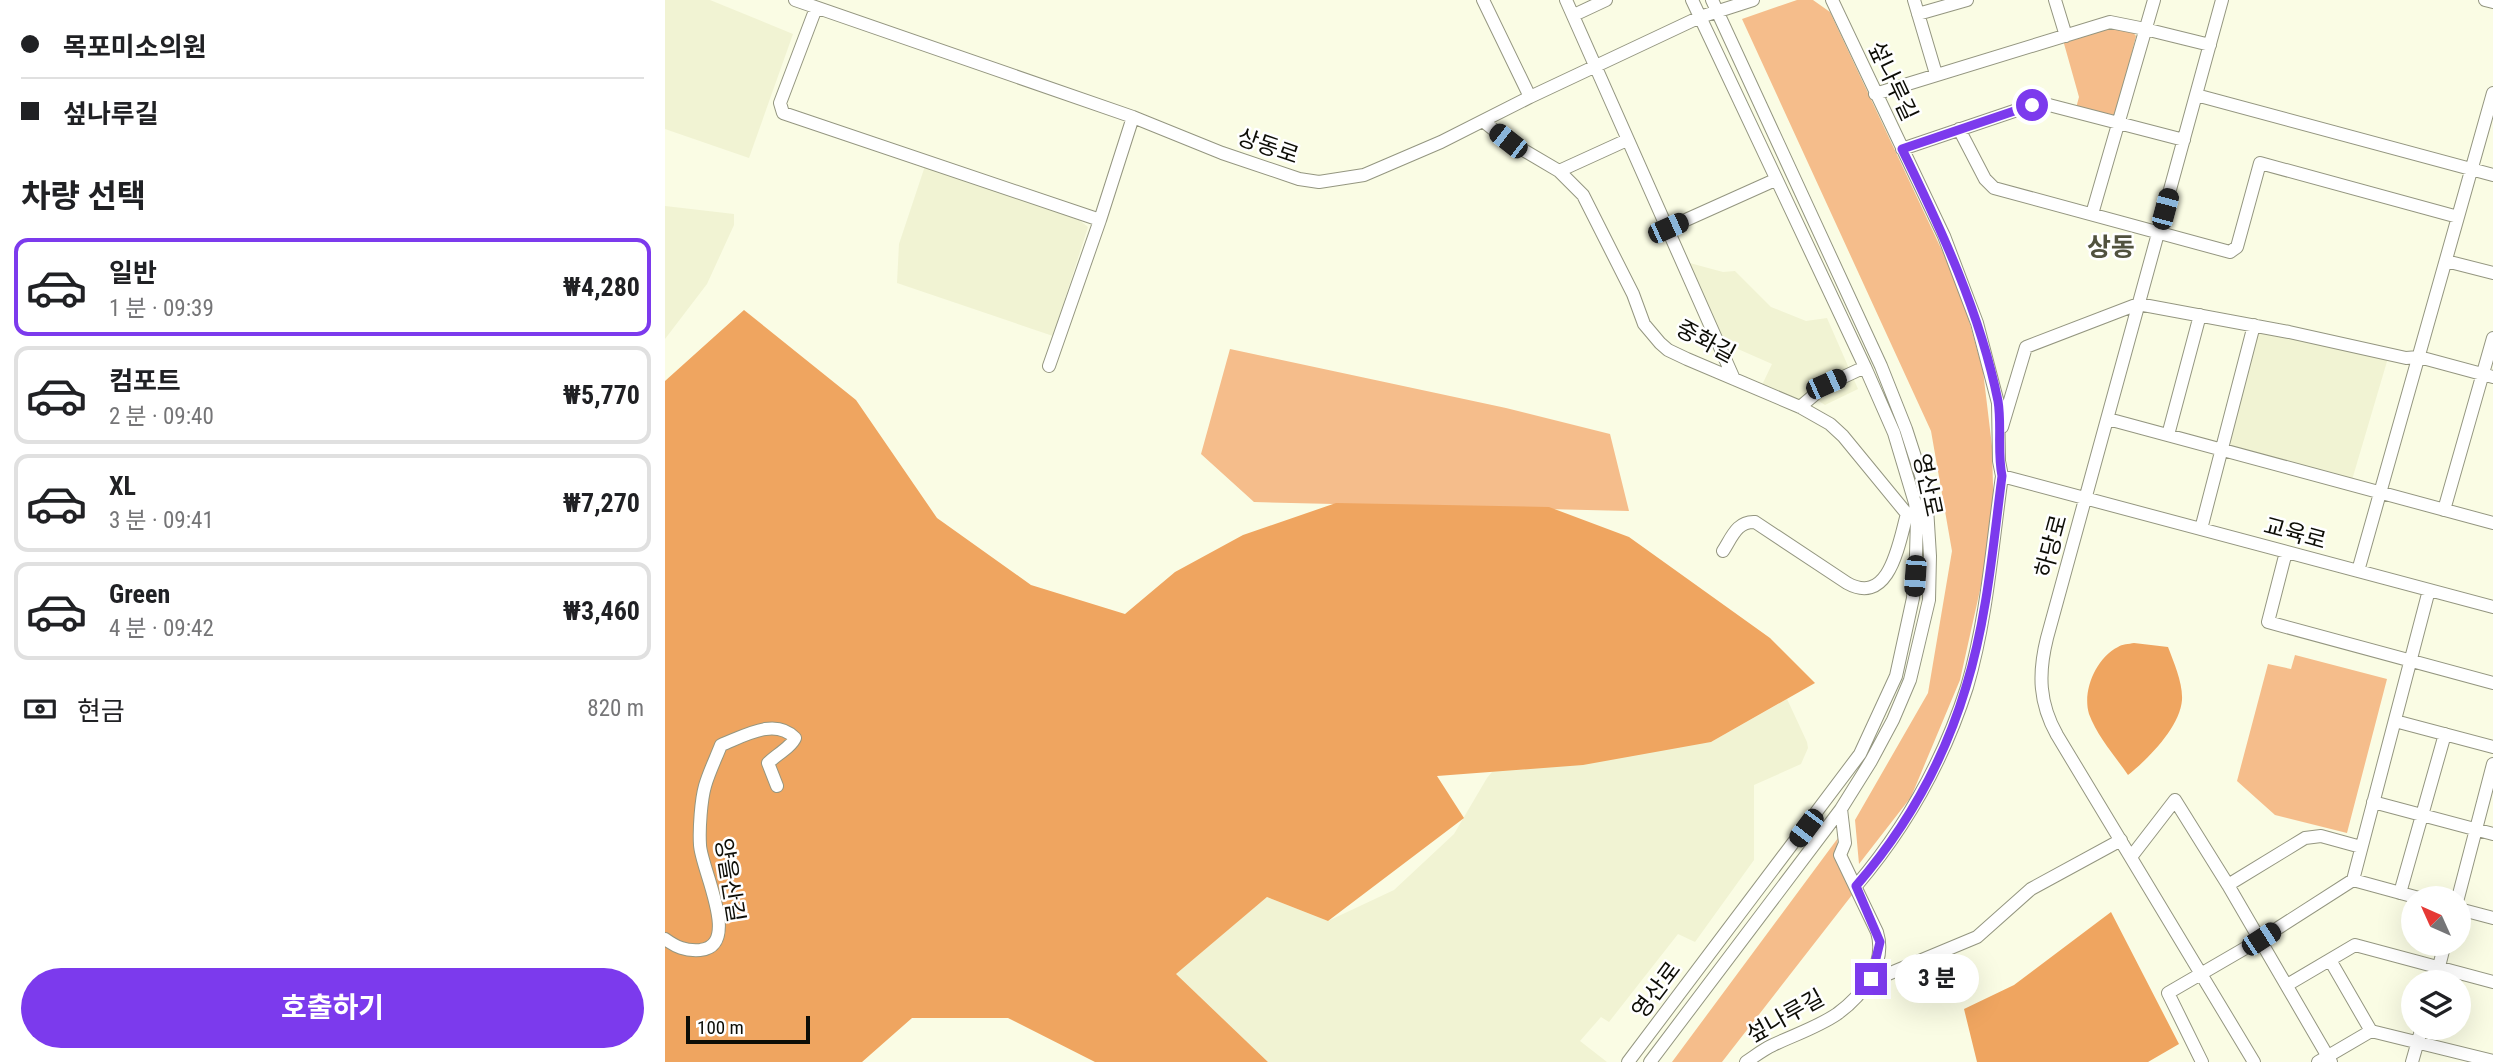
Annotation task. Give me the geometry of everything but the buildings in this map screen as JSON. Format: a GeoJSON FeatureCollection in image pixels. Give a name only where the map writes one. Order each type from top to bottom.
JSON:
{"type":"FeatureCollection","features":[{"type":"Feature","properties":{"kind":"street","name":"상동로"},"geometry":{"type":"LineString","coordinates":[[795,0],[813,4],[1133,117],[1235,157],[1300,179],[1319,182],[1364,176],[1700,17],[1715,4],[1753,0]]}},
{"type":"Feature","properties":{"kind":"street"},"geometry":{"type":"LineString","coordinates":[[1566,0],[1734,379]]}},
{"type":"Feature","properties":{"kind":"street"},"geometry":{"type":"LineString","coordinates":[[1574,15],[1606,0]]}},
{"type":"Feature","properties":{"kind":"street","name":"영산로"},"geometry":{"type":"LineString","coordinates":[[1650,1062],[1841,809],[1888,730],[1910,680],[1929,600],[1918,517],[1894,433],[1692,0]]}},
{"type":"Feature","properties":{"kind":"street","name":"섶나루길"},"geometry":{"type":"LineString","coordinates":[[1832,0],[1944,236],[1977,323],[1998,403],[2002,476],[1983,615],[1958,713],[1942,752],[1906,821],[1856,886]]}},
{"type":"Feature","properties":{"kind":"street"},"geometry":{"type":"LineString","coordinates":[[1914,0],[1936,74]]}},
{"type":"Feature","properties":{"kind":"street"},"geometry":{"type":"LineString","coordinates":[[1918,14],[1967,0]]}},
{"type":"Feature","properties":{"kind":"street"},"geometry":{"type":"LineString","coordinates":[[2055,0],[2066,36]]}},
{"type":"Feature","properties":{"kind":"street"},"geometry":{"type":"LineString","coordinates":[[2092,214],[2154,0]]}},
{"type":"Feature","properties":{"kind":"street","name":"하당로"},"geometry":{"type":"LineString","coordinates":[[2222,0],[2043,655],[2040,684],[2051,724],[2254,1062]]}},
{"type":"Feature","properties":{"kind":"street"},"geometry":{"type":"LineString","coordinates":[[2485,0],[2493,2]]}},
{"type":"Feature","properties":{"kind":"street"},"geometry":{"type":"LineString","coordinates":[[1486,1],[1529,97]]}},
{"type":"Feature","properties":{"kind":"street"},"geometry":{"type":"LineString","coordinates":[[813,4],[779,103],[783,113],[1100,220]]}},
{"type":"Feature","properties":{"kind":"street","name":"영산로"},"geometry":{"type":"LineString","coordinates":[[1628,1062],[1860,754],[1896,676],[1907,634],[1913,597],[1918,517],[1926,491],[1920,466],[1881,366],[1715,4]]}},
{"type":"Feature","properties":{"kind":"street"},"geometry":{"type":"LineString","coordinates":[[1875,94],[2110,22],[2210,45]]}},
{"type":"Feature","properties":{"kind":"street"},"geometry":{"type":"LineString","coordinates":[[2358,571],[2493,93]]}},
{"type":"Feature","properties":{"kind":"street"},"geometry":{"type":"LineString","coordinates":[[2196,95],[2493,175]]}},
{"type":"Feature","properties":{"kind":"street"},"geometry":{"type":"LineString","coordinates":[[1902,149],[2032,105],[2049,105],[2184,140]]}},
{"type":"Feature","properties":{"kind":"street"},"geometry":{"type":"LineString","coordinates":[[1049,366],[1133,117]]}},
{"type":"Feature","properties":{"kind":"street","name":"중화길"},"geometry":{"type":"LineString","coordinates":[[1483,121],[1508,141],[1559,171],[1583,195],[1633,294],[1644,324],[1668,350],[1800,407],[1830,424],[1918,517]]}},
{"type":"Feature","properties":{"kind":"street"},"geometry":{"type":"LineString","coordinates":[[1959,129],[1985,179],[1994,188],[2230,252],[2237,247],[2260,163],[2458,217]]}},
{"type":"Feature","properties":{"kind":"street"},"geometry":{"type":"LineString","coordinates":[[1559,171],[1627,140]]}},
{"type":"Feature","properties":{"kind":"street"},"geometry":{"type":"LineString","coordinates":[[1668,228],[1775,180]]}},
{"type":"Feature","properties":{"kind":"street"},"geometry":{"type":"LineString","coordinates":[[2446,261],[2493,273]]}},
{"type":"Feature","properties":{"kind":"street"},"geometry":{"type":"LineString","coordinates":[[1999,433],[2026,347],[2138,304],[2254,325],[2406,358],[2419,357],[2488,376]]}},
{"type":"Feature","properties":{"kind":"street"},"geometry":{"type":"LineString","coordinates":[[2168,435],[2200,315]]}},
{"type":"Feature","properties":{"kind":"street"},"geometry":{"type":"LineString","coordinates":[[2201,529],[2254,325]]}},
{"type":"Feature","properties":{"kind":"street"},"geometry":{"type":"LineString","coordinates":[[2444,510],[2488,376],[2493,338]]}},
{"type":"Feature","properties":{"kind":"street"},"geometry":{"type":"LineString","coordinates":[[1800,407],[1826,384],[1865,367]]}},
{"type":"Feature","properties":{"kind":"street"},"geometry":{"type":"LineString","coordinates":[[2108,419],[2493,523]]}},
{"type":"Feature","properties":{"kind":"street","name":"교육로"},"geometry":{"type":"LineString","coordinates":[[2002,476],[2493,607]]}},
{"type":"Feature","properties":{"kind":"street"},"geometry":{"type":"LineString","coordinates":[[1723,551],[1741,525],[1747,522],[1755,523],[1847,583],[1864,589],[1876,586],[1891,567],[1899,545],[1918,517]]}},
{"type":"Feature","properties":{"kind":"street"},"geometry":{"type":"LineString","coordinates":[[2285,552],[2269,622],[2493,683]]}},
{"type":"Feature","properties":{"kind":"street"},"geometry":{"type":"LineString","coordinates":[[2202,1062],[2168,993],[2261,939],[2353,880],[2429,590]]}},
{"type":"Feature","properties":{"kind":"street"},"geometry":{"type":"LineString","coordinates":[[2395,721],[2493,747]]}},
{"type":"Feature","properties":{"kind":"street","name":"양을산길"},"geometry":{"type":"LineString","coordinates":[[665,939],[677,948],[692,951],[708,949],[717,940],[720,926],[700,846],[705,786],[721,745],[750,733],[782,728],[789,732],[795,738],[793,743],[778,752],[768,763],[777,786]]}},
{"type":"Feature","properties":{"kind":"street"},"geometry":{"type":"LineString","coordinates":[[2353,880],[2399,892],[2445,734]]}},
{"type":"Feature","properties":{"kind":"street"},"geometry":{"type":"LineString","coordinates":[[2461,886],[2493,764]]}},
{"type":"Feature","properties":{"kind":"street"},"geometry":{"type":"LineString","coordinates":[[2131,858],[2175,800],[2261,939],[2326,1060],[2371,1031],[2493,1061]]}},
{"type":"Feature","properties":{"kind":"street"},"geometry":{"type":"LineString","coordinates":[[2373,802],[2493,834]]}},
{"type":"Feature","properties":{"kind":"street"},"geometry":{"type":"LineString","coordinates":[[1841,809],[1845,843],[1840,855],[1880,942],[1871,979],[1977,937],[2031,889],[2121,840]]}},
{"type":"Feature","properties":{"kind":"street"},"geometry":{"type":"LineString","coordinates":[[2228,885],[2305,838],[2321,836],[2361,848]]}},
{"type":"Feature","properties":{"kind":"street"},"geometry":{"type":"LineString","coordinates":[[2471,912],[2493,918]]}},
{"type":"Feature","properties":{"kind":"street"},"geometry":{"type":"LineString","coordinates":[[2287,985],[2354,945],[2493,982]]}},
{"type":"Feature","properties":{"kind":"street"},"geometry":{"type":"LineString","coordinates":[[2438,970],[2442,956]]}},
{"type":"Feature","properties":{"kind":"street"},"geometry":{"type":"LineString","coordinates":[[2330,960],[2371,1031]]}},
{"type":"Feature","properties":{"kind":"street","name":"섶나루길"},"geometry":{"type":"LineString","coordinates":[[1746,1062],[1770,1046],[1837,1014],[1871,979]]}},
{"type":"Feature","properties":{"kind":"street"},"geometry":{"type":"LineString","coordinates":[[2412,1062],[2417,1041]]}},
{"type":"Feature","properties":{"kind":"shaded area"},"geometry":{"type":"Polygon","coordinates":[[[665,0],[710,0],[793,34],[749,158],[665,129],[665,0]]]}},
{"type":"Feature","properties":{"kind":"shaded area"},"geometry":{"type":"Polygon","coordinates":[[[1797,0],[1813,0],[1830,12],[1961,292],[1983,371],[1992,446],[1994,527],[1960,680],[1911,797],[1859,864],[1855,820],[1928,693],[1952,551],[1931,431],[1742,19],[1797,0]]]}},
{"type":"Feature","properties":{"kind":"shaded area"},"geometry":{"type":"Polygon","coordinates":[[[2114,26],[2132,31],[2136,36],[2116,116],[2076,108],[2079,97],[2063,40],[2114,26]]]}},
{"type":"Feature","properties":{"kind":"shaded area"},"geometry":{"type":"Polygon","coordinates":[[[925,166],[1079,220],[1088,227],[1053,336],[897,283],[899,244],[925,166]]]}},
{"type":"Feature","properties":{"kind":"shaded area"},"geometry":{"type":"Polygon","coordinates":[[[665,206],[734,214],[734,225],[707,284],[665,339],[665,206]]]}},
{"type":"Feature","properties":{"kind":"shaded area"},"geometry":{"type":"Polygon","coordinates":[[[1686,262],[1723,272],[1735,271],[1771,307],[1806,321],[1827,318],[1858,389],[1825,405],[1814,398],[1806,406],[1762,385],[1772,364],[1722,342],[1686,262]]]}},
{"type":"Feature","properties":{"kind":"shaded area"},"geometry":{"type":"Polygon","coordinates":[[[744,310],[856,400],[937,518],[1031,585],[1125,614],[1175,572],[1243,535],[1336,503],[1549,507],[1629,537],[1770,638],[1815,683],[1711,742],[1583,765],[1437,776],[1464,818],[1328,921],[1267,897],[1176,974],[1268,1062],[1095,1062],[1008,1018],[912,1018],[862,1062],[665,1062],[665,381],[744,310]]]}},
{"type":"Feature","properties":{"kind":"shaded area"},"geometry":{"type":"Polygon","coordinates":[[[2259,327],[2388,358],[2352,480],[2233,448],[2230,443],[2259,327]]]}},
{"type":"Feature","properties":{"kind":"shaded area"},"geometry":{"type":"Polygon","coordinates":[[[1230,349],[1506,408],[1610,434],[1629,511],[1254,502],[1201,454],[1230,349]]]}},
{"type":"Feature","properties":{"kind":"shaded area"},"geometry":{"type":"Polygon","coordinates":[[[2134,643],[2168,647],[2180,680],[2182,700],[2176,721],[2169,731],[2145,760],[2128,775],[2092,722],[2087,695],[2097,667],[2103,659],[2120,646],[2134,643]]]}},
{"type":"Feature","properties":{"kind":"shaded area"},"geometry":{"type":"Polygon","coordinates":[[[2295,655],[2387,679],[2347,833],[2275,815],[2237,781],[2268,664],[2291,669],[2295,655]]]}},
{"type":"Feature","properties":{"kind":"shaded area"},"geometry":{"type":"Polygon","coordinates":[[[1787,699],[1808,748],[1801,764],[1754,785],[1754,860],[1695,942],[1678,934],[1609,1022],[1601,1017],[1580,1041],[1607,1062],[1268,1062],[1175,974],[1267,897],[1328,921],[1394,890],[1454,834],[1487,778],[1502,760],[1711,742],[1787,699]]]}},
{"type":"Feature","properties":{"kind":"shaded area"},"geometry":{"type":"Polygon","coordinates":[[[1838,838],[1836,855],[1852,895],[1722,1062],[1672,1062],[1838,838]]]}},
{"type":"Feature","properties":{"kind":"shaded area"},"geometry":{"type":"Polygon","coordinates":[[[2111,912],[2179,1044],[2148,1062],[1977,1062],[1964,1009],[2014,985],[2111,912]]]}},
{"type":"Feature","properties":{"kind":"district","name":"상동"},"geometry":{"type":"Point","coordinates":[2111,247]}},
{"type":"Feature","properties":{"kind":"route"},"geometry":{"type":"LineString","coordinates":[[1871,979],[1880,942],[1856,886],[1906,821],[1935,768],[1958,713],[1975,655],[1983,615],[2002,476],[1999,461],[1998,403],[1977,323],[1944,236],[1902,149],[2032,105]]}}]}
